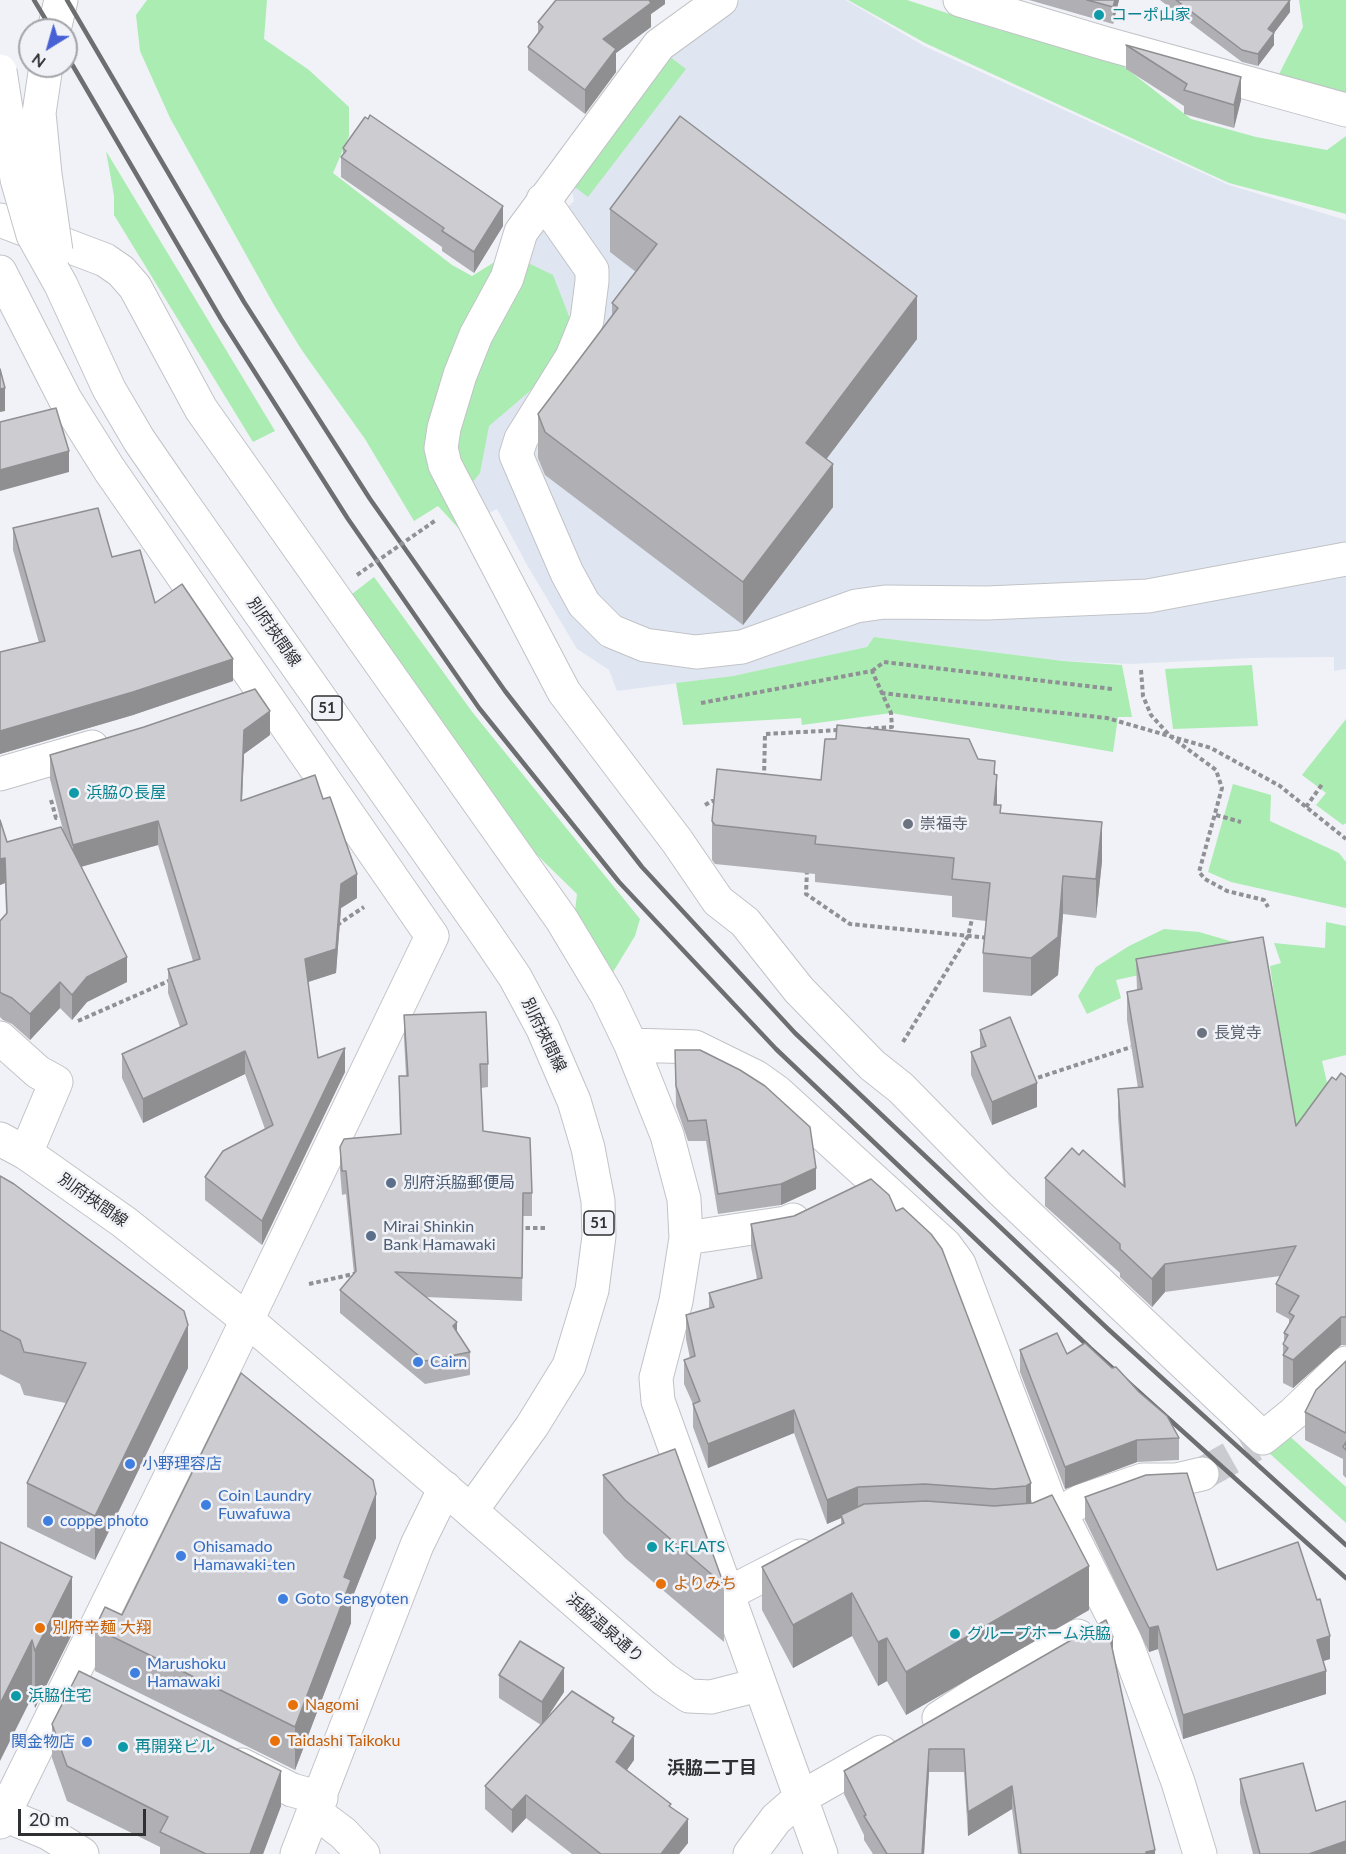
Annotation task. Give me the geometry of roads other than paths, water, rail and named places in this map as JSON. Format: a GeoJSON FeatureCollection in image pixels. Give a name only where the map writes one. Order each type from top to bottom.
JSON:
{"type":"FeatureCollection","features":[{"type":"Feature","properties":{"kind":"street"},"geometry":{"type":"LineString","coordinates":[[57,18],[61,0]]}},
{"type":"Feature","properties":{"kind":"street"},"geometry":{"type":"LineString","coordinates":[[721,0],[659,45],[521,232],[507,278],[468,355],[444,428],[441,448],[445,465],[564,692],[677,840],[718,901],[746,922],[798,990],[872,1065],[901,1088],[999,1188],[1258,1442],[1294,1413],[1346,1363]]}},
{"type":"Feature","properties":{"kind":"street"},"geometry":{"type":"LineString","coordinates":[[960,0],[1107,44],[1346,110]]}},
{"type":"Feature","properties":{"kind":"street","name":"別府挾間線"},"geometry":{"type":"LineString","coordinates":[[0,71],[17,179],[33,235],[61,285],[82,336],[109,389],[139,440],[172,488],[515,977],[566,1079],[588,1148],[598,1201],[599,1236],[592,1290],[569,1366],[532,1426],[471,1511],[246,1319],[124,1222],[13,1146]]}},
{"type":"Feature","properties":{"kind":"street"},"geometry":{"type":"LineString","coordinates":[[44,78],[39,112],[45,174],[61,285]]}},
{"type":"Feature","properties":{"kind":"street"},"geometry":{"type":"LineString","coordinates":[[543,200],[592,270],[592,281],[587,320],[572,357],[521,439],[516,455],[567,573],[584,604],[611,631],[645,645],[696,652],[742,647],[856,606],[885,602],[987,603],[1148,596],[1346,560]]}},
{"type":"Feature","properties":{"kind":"street"},"geometry":{"type":"LineString","coordinates":[[0,220],[105,260],[121,271],[135,287],[201,409],[562,920],[607,995],[632,1045],[666,1135],[684,1199],[686,1238],[676,1301],[660,1357],[656,1390],[729,1593],[758,1685],[821,1854]]}},
{"type":"Feature","properties":{"kind":"street"},"geometry":{"type":"LineString","coordinates":[[0,272],[65,399],[247,694],[397,885],[432,936],[246,1319],[82,1685],[1,1817],[48,1833],[82,1854]]}},
{"type":"Feature","properties":{"kind":"street"},"geometry":{"type":"LineString","coordinates":[[0,774],[117,740]]}},
{"type":"Feature","properties":{"kind":"street"},"geometry":{"type":"LineString","coordinates":[[0,1038],[38,1072],[56,1082],[13,1146]]}},
{"type":"Feature","properties":{"kind":"street"},"geometry":{"type":"LineString","coordinates":[[632,1045],[695,1047],[726,1060],[777,1092],[945,1245],[959,1264],[1050,1503],[1061,1514],[1125,1640],[1178,1782],[1200,1854]]}},
{"type":"Feature","properties":{"kind":"street"},"geometry":{"type":"LineString","coordinates":[[686,1238],[786,1223],[834,1201],[871,1180]]}},
{"type":"Feature","properties":{"kind":"street"},"geometry":{"type":"LineString","coordinates":[[1012,1529],[1031,1528],[1061,1514],[1081,1501],[1143,1480],[1176,1480],[1202,1474]]}},
{"type":"Feature","properties":{"kind":"street"},"geometry":{"type":"LineString","coordinates":[[297,1854],[318,1805],[417,1545],[445,1488]]}},
{"type":"Feature","properties":{"kind":"street","name":"浜脇温泉通り"},"geometry":{"type":"LineString","coordinates":[[471,1511],[664,1679],[689,1696],[711,1697],[758,1685]]}},
{"type":"Feature","properties":{"kind":"street"},"geometry":{"type":"LineString","coordinates":[[729,1593],[828,1544]]}},
{"type":"Feature","properties":{"kind":"street"},"geometry":{"type":"LineString","coordinates":[[750,1854],[776,1819],[800,1798],[1112,1618]]}},
{"type":"Feature","properties":{"kind":"street"},"geometry":{"type":"LineString","coordinates":[[219,1753],[318,1805],[363,1854]]}},
{"type":"Feature","properties":{"kind":"tunnel"},"geometry":{"type":"LineString","coordinates":[[1202,1474],[1254,1445]]}},
{"type":"Feature","properties":{"kind":"railway"},"geometry":{"type":"LineString","coordinates":[[34,0],[45,18]]}},
{"type":"Feature","properties":{"kind":"railway"},"geometry":{"type":"LineString","coordinates":[[67,0],[244,302],[370,499],[505,691],[642,867],[795,1033],[1108,1329],[1346,1545]]}},
{"type":"Feature","properties":{"kind":"railway"},"geometry":{"type":"LineString","coordinates":[[78,75],[221,319],[348,519],[479,708],[619,882],[776,1049],[1090,1348],[1346,1578]]}},
{"type":"Feature","properties":{"kind":"place","name":"コーポ山家"},"geometry":{"type":"Point","coordinates":[1099,15]}},
{"type":"Feature","properties":{"kind":"place","name":"浜脇の長屋"},"geometry":{"type":"Point","coordinates":[74,793]}},
{"type":"Feature","properties":{"kind":"place","name":"崇福寺"},"geometry":{"type":"Point","coordinates":[908,824]}},
{"type":"Feature","properties":{"kind":"place","name":"長覚寺"},"geometry":{"type":"Point","coordinates":[1202,1033]}},
{"type":"Feature","properties":{"kind":"place","name":"別府浜脇郵便局"},"geometry":{"type":"Point","coordinates":[391,1183]}},
{"type":"Feature","properties":{"kind":"place","name":"Mirai Shinkin Bank Hamawaki"},"geometry":{"type":"Point","coordinates":[371,1236]}},
{"type":"Feature","properties":{"kind":"place","name":"Cairn"},"geometry":{"type":"Point","coordinates":[418,1362]}},
{"type":"Feature","properties":{"kind":"place","name":"小野理容店"},"geometry":{"type":"Point","coordinates":[130,1464]}},
{"type":"Feature","properties":{"kind":"place","name":"Coin Laundry Fuwafuwa"},"geometry":{"type":"Point","coordinates":[206,1505]}},
{"type":"Feature","properties":{"kind":"place","name":"coppe photo"},"geometry":{"type":"Point","coordinates":[48,1521]}},
{"type":"Feature","properties":{"kind":"place","name":"K-FLATS"},"geometry":{"type":"Point","coordinates":[652,1547]}},
{"type":"Feature","properties":{"kind":"place","name":"Ohisamado Hamawaki-ten"},"geometry":{"type":"Point","coordinates":[181,1556]}},
{"type":"Feature","properties":{"kind":"place","name":"よりみち"},"geometry":{"type":"Point","coordinates":[661,1584]}},
{"type":"Feature","properties":{"kind":"place","name":"Goto Sengyoten"},"geometry":{"type":"Point","coordinates":[283,1599]}},
{"type":"Feature","properties":{"kind":"place","name":"別府辛麺 大翔"},"geometry":{"type":"Point","coordinates":[40,1628]}},
{"type":"Feature","properties":{"kind":"place","name":"グループホーム浜脇"},"geometry":{"type":"Point","coordinates":[955,1634]}},
{"type":"Feature","properties":{"kind":"place","name":"Marushoku Hamawaki"},"geometry":{"type":"Point","coordinates":[135,1673]}},
{"type":"Feature","properties":{"kind":"place","name":"浜脇住宅"},"geometry":{"type":"Point","coordinates":[16,1696]}},
{"type":"Feature","properties":{"kind":"place","name":"Nagomi"},"geometry":{"type":"Point","coordinates":[293,1705]}},
{"type":"Feature","properties":{"kind":"place","name":"Taidashi Taikoku"},"geometry":{"type":"Point","coordinates":[275,1741]}},
{"type":"Feature","properties":{"kind":"place","name":"関金物店"},"geometry":{"type":"Point","coordinates":[87,1742]}},
{"type":"Feature","properties":{"kind":"place","name":"再開発ビル"},"geometry":{"type":"Point","coordinates":[123,1747]}},
{"type":"Feature","properties":{"kind":"district","name":"浜脇二丁目"},"geometry":{"type":"Point","coordinates":[712,1768]}}]}
